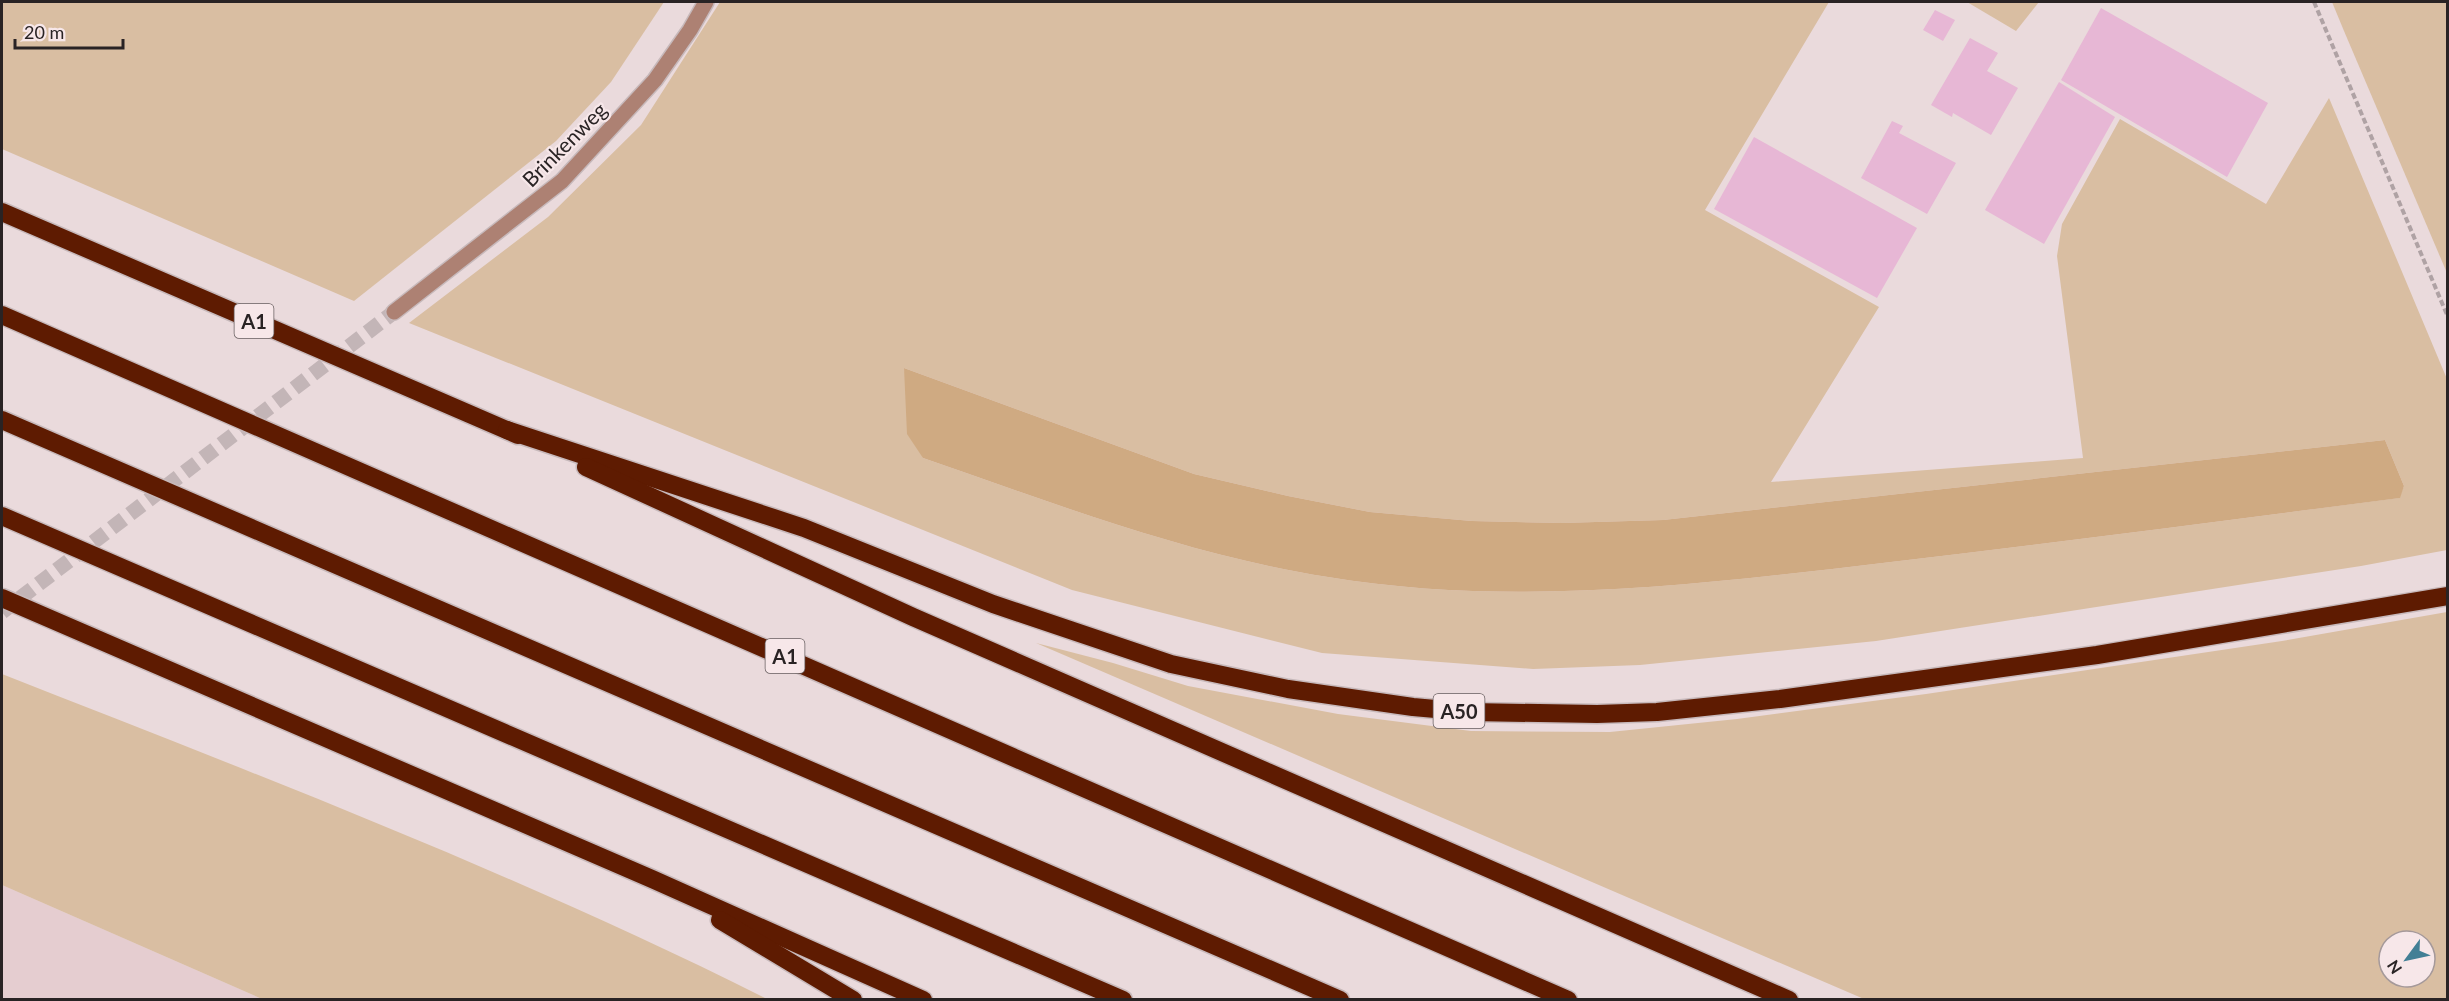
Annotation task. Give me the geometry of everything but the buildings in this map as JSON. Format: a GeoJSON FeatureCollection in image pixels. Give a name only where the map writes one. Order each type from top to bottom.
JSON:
{"type":"FeatureCollection","features":[{"type":"Feature","properties":{"kind":"highway","name":"A1"},"geometry":{"type":"LineString","coordinates":[[2,212],[507,430],[913,617],[1789,999]]}},
{"type":"Feature","properties":{"kind":"highway","name":"A1"},"geometry":{"type":"LineString","coordinates":[[2,315],[1568,999]]}},
{"type":"Feature","properties":{"kind":"highway"},"geometry":{"type":"LineString","coordinates":[[2,420],[1340,999]]}},
{"type":"Feature","properties":{"kind":"highway","name":"A50"},"geometry":{"type":"LineString","coordinates":[[507,430],[804,528],[993,604],[1171,664],[1288,689],[1413,707],[1492,712],[1597,714],[1657,712],[1769,700],[2097,655],[2448,596]]}},
{"type":"Feature","properties":{"kind":"highway"},"geometry":{"type":"LineString","coordinates":[[2,516],[1123,999]]}},
{"type":"Feature","properties":{"kind":"highway"},"geometry":{"type":"LineString","coordinates":[[2,598],[652,879],[923,999]]}},
{"type":"Feature","properties":{"kind":"highway"},"geometry":{"type":"LineString","coordinates":[[652,879],[853,999]]}},
{"type":"Feature","properties":{"kind":"street","name":"Brinkenweg"},"geometry":{"type":"LineString","coordinates":[[394,312],[562,181],[655,80],[690,30],[706,2]]}},
{"type":"Feature","properties":{"kind":"path"},"geometry":{"type":"LineString","coordinates":[[2314,2],[2448,317]]}},
{"type":"Feature","properties":{"kind":"shaded area"},"geometry":{"type":"Polygon","coordinates":[[[2,2],[664,2],[611,82],[556,141],[354,301],[2,149],[2,2]]]}},
{"type":"Feature","properties":{"kind":"shaded area"},"geometry":{"type":"Polygon","coordinates":[[[720,2],[1829,2],[1705,210],[1879,307],[1771,482],[2083,458],[2057,256],[2062,224],[2120,119],[2266,204],[2329,98],[2447,379],[2447,550],[2361,566],[1876,641],[1640,665],[1533,669],[1322,653],[1072,590],[409,323],[548,217],[641,125],[720,2]],[[904,368],[923,458],[1123,527],[1224,556],[1328,577],[1398,586],[1469,591],[1539,592],[1680,585],[2018,547],[2399,498],[2404,486],[2385,440],[1663,520],[1562,523],[1472,521],[1370,512],[1194,474],[904,368]]]}},
{"type":"Feature","properties":{"kind":"shaded area"},"geometry":{"type":"Polygon","coordinates":[[[1967,2],[2039,2],[2016,31],[1967,2]]]}},
{"type":"Feature","properties":{"kind":"shaded area"},"geometry":{"type":"Polygon","coordinates":[[[2332,2],[2447,2],[2447,273],[2344,31],[2332,2]]]}},
{"type":"Feature","properties":{"kind":"shaded area"},"geometry":{"type":"Polygon","coordinates":[[[904,368],[1194,474],[1370,512],[1472,521],[1562,523],[1663,520],[2385,440],[2404,486],[2400,498],[2018,547],[1680,585],[1539,592],[1469,591],[1398,586],[1328,577],[1224,556],[1123,527],[923,458],[907,434],[904,368]]]}},
{"type":"Feature","properties":{"kind":"shaded area"},"geometry":{"type":"Polygon","coordinates":[[[2447,612],[2447,1000],[1864,999],[1036,643],[1188,686],[1338,714],[1471,731],[1610,732],[1737,719],[1926,694],[2282,641],[2447,612]]]}},
{"type":"Feature","properties":{"kind":"shaded area"},"geometry":{"type":"Polygon","coordinates":[[[2,674],[484,868],[767,999],[262,999],[2,885],[2,674]]]}},
{"type":"Feature","properties":{"kind":"shaded area"},"geometry":{"type":"Polygon","coordinates":[[[2,885],[262,999],[2,999],[2,885]]]}},
{"type":"Feature","properties":{"kind":"tunnel"},"geometry":{"type":"LineString","coordinates":[[2,612],[394,312]]}}]}
